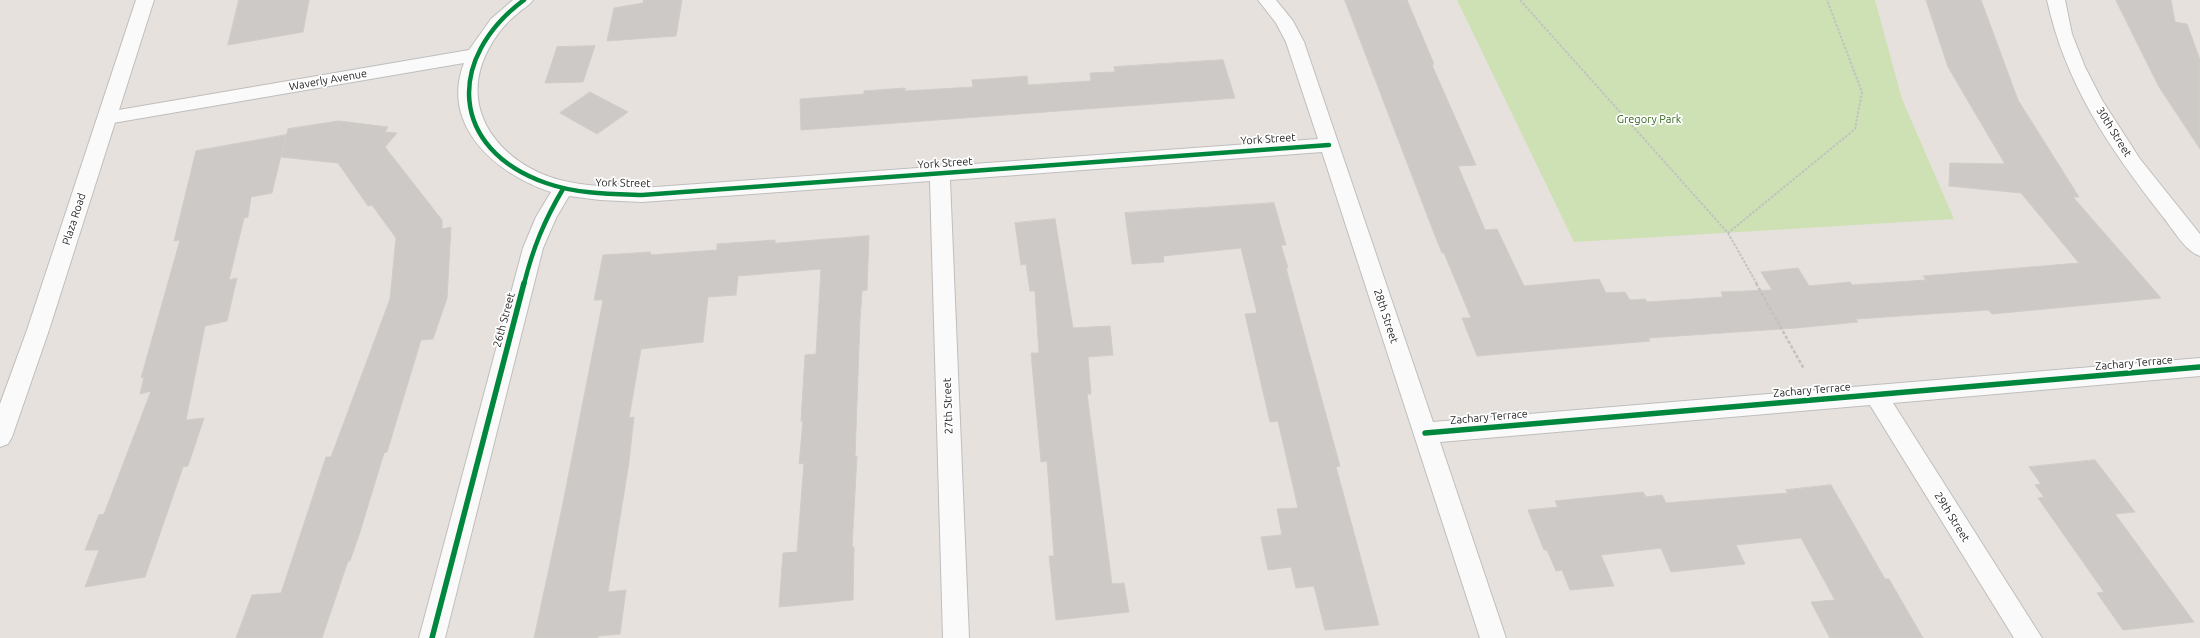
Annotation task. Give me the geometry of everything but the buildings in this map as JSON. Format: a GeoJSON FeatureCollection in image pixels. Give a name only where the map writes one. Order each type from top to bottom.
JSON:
{"type":"FeatureCollection","features":[{"type":"Feature","properties":{"kind":"street","name":"Plaza Road"},"geometry":{"type":"LineString","coordinates":[[0,437],[6,406],[107,118],[145,0]]}},
{"type":"Feature","properties":{"kind":"street"},"geometry":{"type":"LineString","coordinates":[[524,0],[502,18],[486,36],[476,55],[468,76],[467,96],[474,122],[489,146],[509,163],[533,177],[563,189]]}},
{"type":"Feature","properties":{"kind":"street","name":"28th Street"},"geometry":{"type":"LineString","coordinates":[[1267,0],[1284,21],[1295,42],[1493,638]]}},
{"type":"Feature","properties":{"kind":"street","name":"30th Street"},"geometry":{"type":"LineString","coordinates":[[2056,0],[2068,45],[2094,99],[2117,139],[2150,186],[2200,248]]}},
{"type":"Feature","properties":{"kind":"street","name":"Waverly Avenue"},"geometry":{"type":"LineString","coordinates":[[107,118],[476,55]]}},
{"type":"Feature","properties":{"kind":"street","name":"York Street"},"geometry":{"type":"LineString","coordinates":[[563,189],[600,194],[642,195],[1329,145]]}},
{"type":"Feature","properties":{"kind":"street","name":"27th Street"},"geometry":{"type":"LineString","coordinates":[[940,174],[956,638]]}},
{"type":"Feature","properties":{"kind":"street","name":"26th Street"},"geometry":{"type":"LineString","coordinates":[[432,638],[533,248],[546,217],[563,189]]}},
{"type":"Feature","properties":{"kind":"street","name":"Zachary Terrace"},"geometry":{"type":"LineString","coordinates":[[1425,433],[2200,367]]}},
{"type":"Feature","properties":{"kind":"street","name":"29th Street"},"geometry":{"type":"LineString","coordinates":[[1876,395],[2029,638]]}},
{"type":"Feature","properties":{"kind":"path"},"geometry":{"type":"LineString","coordinates":[[1520,0],[1728,233],[1804,369]]}},
{"type":"Feature","properties":{"kind":"path"},"geometry":{"type":"LineString","coordinates":[[1728,233],[1854,129],[1862,92],[1827,0]]}},
{"type":"Feature","properties":{"kind":"green space","name":"Gregory Park"},"geometry":{"type":"Polygon","coordinates":[[[1457,0],[1875,0],[1902,99],[1954,219],[1574,242],[1457,0]]]}},
{"type":"Feature","properties":{"kind":"cycle path"},"geometry":{"type":"LineString","coordinates":[[524,0],[497,23],[486,37],[477,53],[471,70],[468,87],[469,105],[478,131],[491,147],[506,161],[523,172],[545,183],[572,190],[642,195],[1329,145]]}},
{"type":"Feature","properties":{"kind":"cycle path"},"geometry":{"type":"LineString","coordinates":[[432,638],[533,248],[546,217],[563,189]]}},
{"type":"Feature","properties":{"kind":"cycle path"},"geometry":{"type":"LineString","coordinates":[[1425,433],[2200,367]]}}]}
